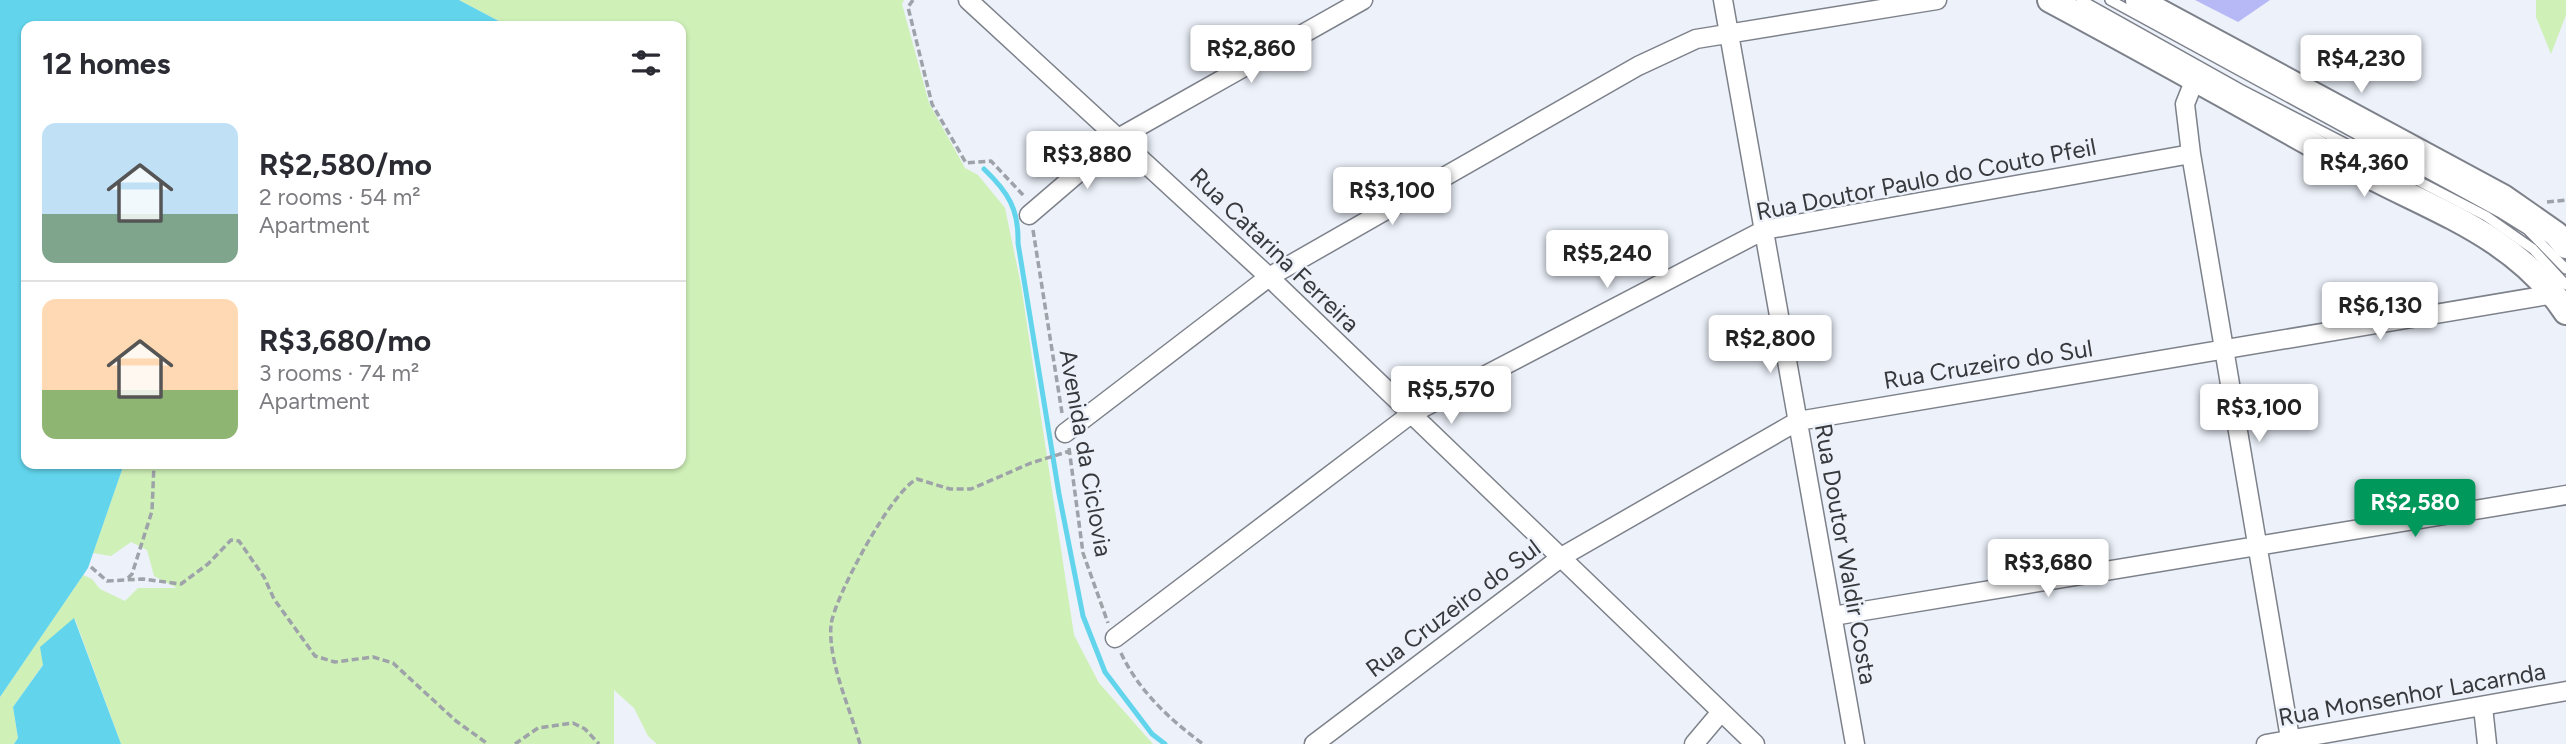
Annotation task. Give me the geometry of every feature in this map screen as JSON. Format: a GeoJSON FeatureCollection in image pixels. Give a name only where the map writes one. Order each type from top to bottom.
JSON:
{"type":"FeatureCollection","features":[{"type":"Feature","properties":{"kind":"main road"},"geometry":{"type":"LineString","coordinates":[[2050,0],[2384,184],[2484,234],[2540,276],[2561,266],[2503,197],[2138,0]]}},
{"type":"Feature","properties":{"kind":"street"},"geometry":{"type":"LineString","coordinates":[[1029,215],[1120,137],[1363,0]]}},
{"type":"Feature","properties":{"kind":"street","name":"Rua Doutor Waldir Costa"},"geometry":{"type":"LineString","coordinates":[[1723,0],[1855,744]]}},
{"type":"Feature","properties":{"kind":"street"},"geometry":{"type":"LineString","coordinates":[[1065,433],[1269,277],[1638,66],[1696,40],[1937,0]]}},
{"type":"Feature","properties":{"kind":"street","name":"Rua Catarina Ferreira"},"geometry":{"type":"LineString","coordinates":[[975,2],[1563,556],[1755,744]]}},
{"type":"Feature","properties":{"kind":"street"},"geometry":{"type":"LineString","coordinates":[[2195,79],[2185,104],[2191,154],[2290,742]]}},
{"type":"Feature","properties":{"kind":"street","name":"Rua Doutor Paulo do Couto Pfeil"},"geometry":{"type":"LineString","coordinates":[[1115,638],[1411,414],[1764,230],[2191,154]]}},
{"type":"Feature","properties":{"kind":"street","name":"Rua Cruzeiro do Sul"},"geometry":{"type":"LineString","coordinates":[[1314,744],[1563,556],[1798,421],[2224,350],[2561,266]]}},
{"type":"Feature","properties":{"kind":"street"},"geometry":{"type":"LineString","coordinates":[[1833,616],[2566,495]]}},
{"type":"Feature","properties":{"kind":"street","name":"Rua Monsenhor Lacarnda"},"geometry":{"type":"LineString","coordinates":[[2266,744],[2290,742],[2566,691]]}},
{"type":"Feature","properties":{"kind":"street"},"geometry":{"type":"LineString","coordinates":[[2483,707],[2487,744]]}},
{"type":"Feature","properties":{"kind":"street"},"geometry":{"type":"LineString","coordinates":[[1695,744],[1721,712]]}},
{"type":"Feature","properties":{"kind":"lane"},"geometry":{"type":"LineString","coordinates":[[2081,0],[2240,89],[2486,216],[2561,266]]}},
{"type":"Feature","properties":{"kind":"lane"},"geometry":{"type":"LineString","coordinates":[[2110,0],[2499,212],[2528,230],[2561,266]]}},
{"type":"Feature","properties":{"kind":"path","name":"Avenida da Ciclovia"},"geometry":{"type":"LineString","coordinates":[[913,0],[908,7],[932,103],[966,163],[991,161],[1027,199],[1070,451],[1083,553],[1115,638],[1128,668],[1159,708],[1203,744]]}},
{"type":"Feature","properties":{"kind":"path"},"geometry":{"type":"LineString","coordinates":[[860,744],[842,687],[831,623],[872,534],[899,495],[917,479],[950,489],[971,489],[1070,451]]}},
{"type":"Feature","properties":{"kind":"path"},"geometry":{"type":"LineString","coordinates":[[126,579],[132,574],[152,511],[154,469]]}},
{"type":"Feature","properties":{"kind":"path"},"geometry":{"type":"LineString","coordinates":[[91,567],[107,581],[126,579],[181,584],[208,564],[232,540],[239,541],[254,561],[274,599],[315,656],[335,662],[373,657],[393,663],[456,721],[488,744]]}},
{"type":"Feature","properties":{"kind":"path"},"geometry":{"type":"LineString","coordinates":[[515,744],[538,728],[573,723],[585,729],[599,744]]}},
{"type":"Feature","properties":{"kind":"green space"},"geometry":{"type":"Polygon","coordinates":[[[459,0],[904,0],[902,4],[929,103],[965,168],[978,175],[1005,208],[1021,285],[1074,635],[1099,683],[1153,744],[657,744],[648,736],[634,708],[614,690],[614,744],[121,744],[75,619],[13,707],[18,738],[14,744],[0,744],[0,697],[83,575],[92,579],[100,589],[125,601],[138,588],[177,588],[154,576],[147,550],[131,542],[111,556],[93,553],[122,469],[686,469],[686,21],[499,21],[459,0]]]}},
{"type":"Feature","properties":{"kind":"green space"},"geometry":{"type":"Polygon","coordinates":[[[2536,0],[2566,0],[2566,15],[2551,54],[2536,17],[2536,0]]]}},
{"type":"Feature","properties":{"kind":"water"},"geometry":{"type":"Polygon","coordinates":[[[0,0],[459,0],[499,21],[21,21],[21,469],[122,469],[88,568],[0,697],[0,0]]]}},
{"type":"Feature","properties":{"kind":"water"},"geometry":{"type":"Polygon","coordinates":[[[74,618],[121,744],[14,744],[18,738],[13,707],[43,665],[40,647],[74,618]]]}},
{"type":"Feature","properties":{"kind":"building"},"geometry":{"type":"Polygon","coordinates":[[[2195,0],[2270,0],[2238,22],[2195,0]]]}},
{"type":"Feature","properties":{"kind":"waterway"},"geometry":{"type":"LineString","coordinates":[[984,169],[1006,194],[1016,220],[1059,494],[1083,616],[1105,672],[1152,734],[1165,744]]}}]}
